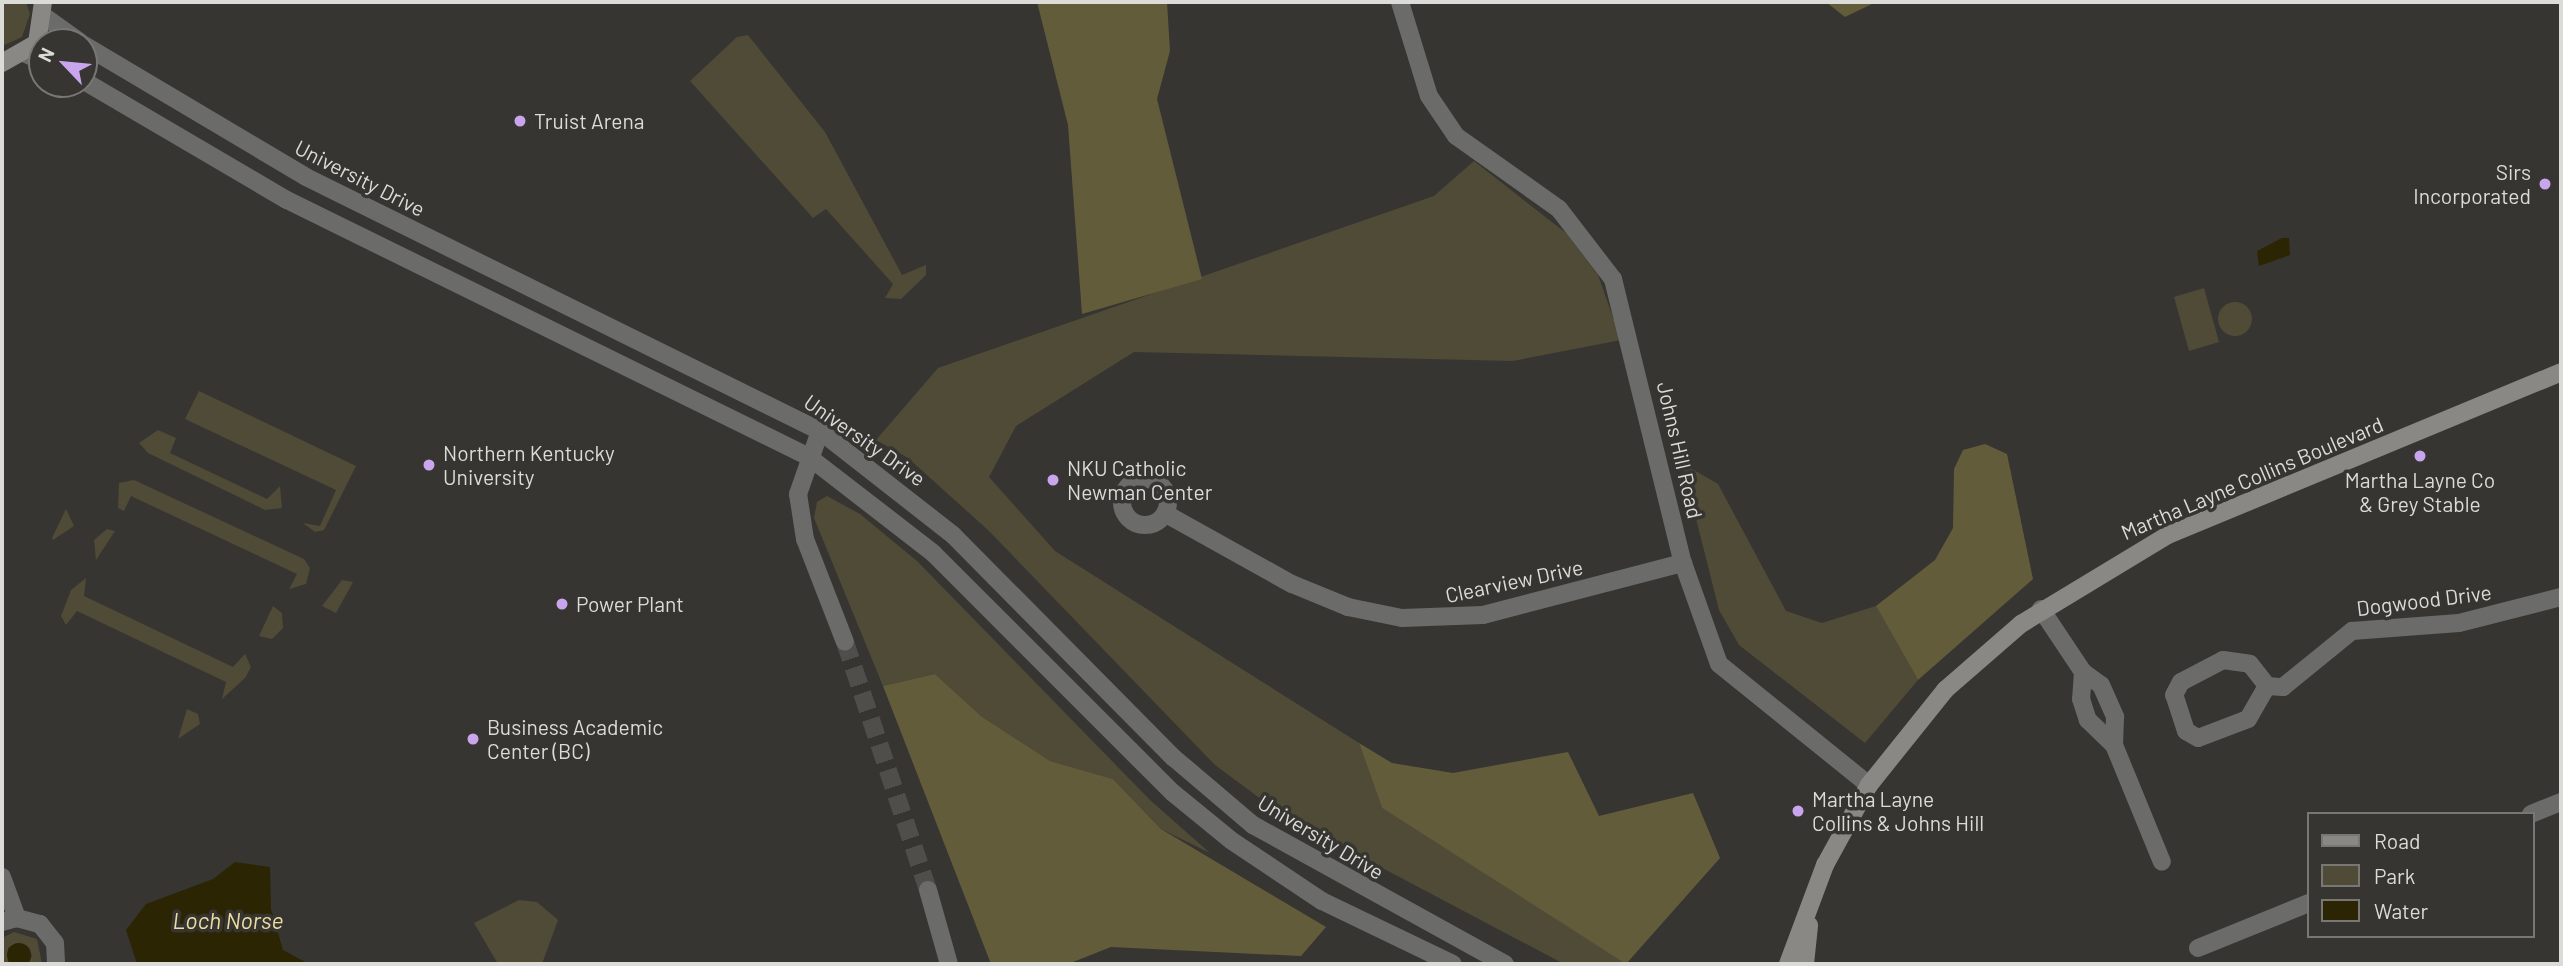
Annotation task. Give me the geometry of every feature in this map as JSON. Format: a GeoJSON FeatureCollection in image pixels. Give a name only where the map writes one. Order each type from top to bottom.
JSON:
{"type":"FeatureCollection","features":[{"type":"Feature","properties":{"kind":"main road","name":"University Drive"},"geometry":{"type":"LineString","coordinates":[[17,62],[44,9]]}},
{"type":"Feature","properties":{"kind":"main road","name":"Martha Layne Collins Boulevard"},"geometry":{"type":"LineString","coordinates":[[1870,785],[1945,690],[2041,609],[2168,535],[2561,372]]}},
{"type":"Feature","properties":{"kind":"main road"},"geometry":{"type":"LineString","coordinates":[[1788,964],[1810,904],[1870,785]]}},
{"type":"Feature","properties":{"kind":"main road"},"geometry":{"type":"LineString","coordinates":[[1805,964],[1810,904]]}},
{"type":"Feature","properties":{"kind":"street","name":"Johns Hill Road"},"geometry":{"type":"LineString","coordinates":[[1400,2],[1429,96],[1456,136],[1559,209],[1613,279],[1683,563],[1719,664],[1870,785]]}},
{"type":"Feature","properties":{"kind":"street","name":"University Drive"},"geometry":{"type":"LineString","coordinates":[[44,9],[65,28]]}},
{"type":"Feature","properties":{"kind":"street","name":"University Drive"},"geometry":{"type":"LineString","coordinates":[[98,53],[306,177],[820,432],[954,535],[1174,758],[1253,825],[1504,964]]}},
{"type":"Feature","properties":{"kind":"street"},"geometry":{"type":"LineString","coordinates":[[98,89],[287,200],[809,457],[933,553],[1172,792],[1232,841],[1322,901],[1432,960],[1453,964]]}},
{"type":"Feature","properties":{"kind":"street"},"geometry":{"type":"LineString","coordinates":[[820,432],[798,494],[806,540],[845,642]]}},
{"type":"Feature","properties":{"kind":"street","name":"Clearview Drive"},"geometry":{"type":"LineString","coordinates":[[1166,514],[1292,584],[1348,607],[1402,618],[1483,615],[1683,563]]}},
{"type":"Feature","properties":{"kind":"street","name":"Dogwood Drive"},"geometry":{"type":"LineString","coordinates":[[2267,686],[2283,687],[2352,631],[2459,623],[2561,597]]}},
{"type":"Feature","properties":{"kind":"street"},"geometry":{"type":"LineString","coordinates":[[2041,609],[2083,672],[2101,685],[2115,717],[2114,745]]}},
{"type":"Feature","properties":{"kind":"street"},"geometry":{"type":"LineString","coordinates":[[2223,660],[2250,664],[2267,686],[2248,719],[2206,738],[2186,730],[2173,701],[2181,682],[2223,660]]}},
{"type":"Feature","properties":{"kind":"street"},"geometry":{"type":"LineString","coordinates":[[2083,672],[2081,699],[2088,720],[2114,745],[2162,862]]}},
{"type":"Feature","properties":{"kind":"street"},"geometry":{"type":"LineString","coordinates":[[2535,812],[2561,802]]}},
{"type":"Feature","properties":{"kind":"street"},"geometry":{"type":"LineString","coordinates":[[2,877],[9,920],[49,933],[56,964]]}},
{"type":"Feature","properties":{"kind":"street"},"geometry":{"type":"LineString","coordinates":[[928,890],[949,964]]}},
{"type":"Feature","properties":{"kind":"street"},"geometry":{"type":"LineString","coordinates":[[2198,948],[2308,903]]}},
{"type":"Feature","properties":{"kind":"green space"},"geometry":{"type":"Polygon","coordinates":[[[2,2],[26,2],[30,14],[22,37],[2,46],[2,2]]]}},
{"type":"Feature","properties":{"kind":"green space"},"geometry":{"type":"Polygon","coordinates":[[[748,35],[825,132],[902,275],[926,265],[926,275],[901,299],[885,298],[893,284],[826,209],[813,218],[690,81],[737,37],[748,35]]]}},
{"type":"Feature","properties":{"kind":"green space"},"geometry":{"type":"Polygon","coordinates":[[[1474,161],[1566,233],[1598,275],[1621,340],[1513,361],[1134,352],[1016,426],[989,477],[1055,551],[1359,743],[1382,808],[1627,964],[1564,964],[1284,816],[1215,765],[988,530],[908,458],[876,440],[938,368],[1434,196],[1474,161]]]}},
{"type":"Feature","properties":{"kind":"green space"},"geometry":{"type":"Polygon","coordinates":[[[2204,288],[2219,342],[2189,351],[2174,297],[2204,288]]]}},
{"type":"Feature","properties":{"kind":"green space"},"geometry":{"type":"Polygon","coordinates":[[[2235,302],[2247,307],[2252,319],[2247,331],[2235,336],[2223,331],[2218,319],[2223,307],[2235,302]]]}},
{"type":"Feature","properties":{"kind":"green space"},"geometry":{"type":"Polygon","coordinates":[[[199,391],[356,466],[324,530],[315,532],[303,523],[320,526],[336,490],[185,419],[199,391]]]}},
{"type":"Feature","properties":{"kind":"green space"},"geometry":{"type":"Polygon","coordinates":[[[158,430],[176,438],[170,453],[267,499],[280,486],[282,508],[265,510],[148,453],[139,443],[158,430]]]}},
{"type":"Feature","properties":{"kind":"green space"},"geometry":{"type":"Polygon","coordinates":[[[1682,463],[1718,484],[1786,611],[1822,623],[1876,606],[1918,680],[1865,743],[1739,645],[1719,610],[1682,463]]]}},
{"type":"Feature","properties":{"kind":"green space"},"geometry":{"type":"Polygon","coordinates":[[[134,480],[304,559],[310,568],[306,584],[289,589],[297,574],[131,496],[124,511],[118,508],[119,483],[134,480]]]}},
{"type":"Feature","properties":{"kind":"green space"},"geometry":{"type":"Polygon","coordinates":[[[827,496],[860,514],[917,561],[1150,800],[1210,853],[1161,829],[1113,779],[1050,761],[981,716],[935,674],[883,686],[814,518],[817,502],[827,496]]]}},
{"type":"Feature","properties":{"kind":"green space"},"geometry":{"type":"Polygon","coordinates":[[[66,509],[74,526],[53,540],[52,538],[66,509]]]}},
{"type":"Feature","properties":{"kind":"green space"},"geometry":{"type":"Polygon","coordinates":[[[107,529],[115,531],[96,560],[94,540],[107,529]]]}},
{"type":"Feature","properties":{"kind":"green space"},"geometry":{"type":"Polygon","coordinates":[[[86,578],[84,596],[233,667],[245,654],[251,667],[245,678],[222,699],[226,682],[77,611],[66,625],[61,616],[71,590],[86,578]]]}},
{"type":"Feature","properties":{"kind":"green space"},"geometry":{"type":"Polygon","coordinates":[[[342,580],[353,582],[336,613],[322,606],[342,580]]]}},
{"type":"Feature","properties":{"kind":"green space"},"geometry":{"type":"Polygon","coordinates":[[[273,606],[282,613],[283,628],[272,639],[259,636],[273,606]]]}},
{"type":"Feature","properties":{"kind":"green space"},"geometry":{"type":"Polygon","coordinates":[[[187,709],[198,714],[200,724],[178,739],[187,709]]]}},
{"type":"Feature","properties":{"kind":"green space"},"geometry":{"type":"Polygon","coordinates":[[[519,900],[537,902],[558,920],[542,964],[498,964],[474,923],[519,900]]]}},
{"type":"Feature","properties":{"kind":"green space"},"geometry":{"type":"Polygon","coordinates":[[[14,932],[37,939],[42,964],[29,964],[32,955],[16,943],[8,948],[8,964],[2,964],[2,938],[14,932]]]}},
{"type":"Feature","properties":{"kind":"shaded area"},"geometry":{"type":"Polygon","coordinates":[[[1037,2],[1167,2],[1170,51],[1157,99],[1202,279],[1082,314],[1068,125],[1037,2]]]}},
{"type":"Feature","properties":{"kind":"shaded area"},"geometry":{"type":"Polygon","coordinates":[[[1826,2],[1876,2],[1845,17],[1826,2]]]}},
{"type":"Feature","properties":{"kind":"shaded area"},"geometry":{"type":"Polygon","coordinates":[[[1985,444],[2007,454],[2033,579],[1918,680],[1876,606],[1935,560],[1953,528],[1954,469],[1963,450],[1985,444]]]}},
{"type":"Feature","properties":{"kind":"shaded area"},"geometry":{"type":"Polygon","coordinates":[[[935,674],[981,716],[1050,761],[1113,779],[1161,829],[1326,927],[1301,956],[1111,947],[1068,964],[991,964],[883,686],[935,674]]]}},
{"type":"Feature","properties":{"kind":"shaded area"},"geometry":{"type":"Polygon","coordinates":[[[1359,743],[1392,763],[1453,773],[1568,752],[1599,816],[1693,793],[1720,858],[1626,964],[1382,808],[1359,743]]]}},
{"type":"Feature","properties":{"kind":"water"},"geometry":{"type":"Polygon","coordinates":[[[2282,238],[2289,238],[2290,255],[2259,266],[2257,251],[2282,238]]]}},
{"type":"Feature","properties":{"kind":"water","name":"Loch Norse"},"geometry":{"type":"Polygon","coordinates":[[[235,862],[270,867],[271,909],[283,950],[309,964],[137,964],[126,930],[146,904],[213,879],[235,862]]]}},
{"type":"Feature","properties":{"kind":"water"},"geometry":{"type":"Polygon","coordinates":[[[19,943],[28,946],[31,955],[28,964],[19,967],[10,964],[7,955],[10,946],[19,943]]]}},
{"type":"Feature","properties":{"kind":"tunnel"},"geometry":{"type":"LineString","coordinates":[[845,642],[928,890]]}},
{"type":"Feature","properties":{"kind":"place","name":"Truist Arena"},"geometry":{"type":"Point","coordinates":[520,121]}},
{"type":"Feature","properties":{"kind":"place","name":"Sirs Incorporated"},"geometry":{"type":"Point","coordinates":[2545,184]}},
{"type":"Feature","properties":{"kind":"place","name":"Martha Layne Co & Grey Stable"},"geometry":{"type":"Point","coordinates":[2420,456]}},
{"type":"Feature","properties":{"kind":"place","name":"Northern Kentucky University"},"geometry":{"type":"Point","coordinates":[429,465]}},
{"type":"Feature","properties":{"kind":"place","name":"NKU Catholic Newman Center"},"geometry":{"type":"Point","coordinates":[1053,480]}},
{"type":"Feature","properties":{"kind":"place","name":"Power Plant"},"geometry":{"type":"Point","coordinates":[562,604]}},
{"type":"Feature","properties":{"kind":"place","name":"Business Academic Center (BC)"},"geometry":{"type":"Point","coordinates":[473,739]}},
{"type":"Feature","properties":{"kind":"place","name":"Martha Layne Collins & Johns Hill"},"geometry":{"type":"Point","coordinates":[1798,811]}}]}
